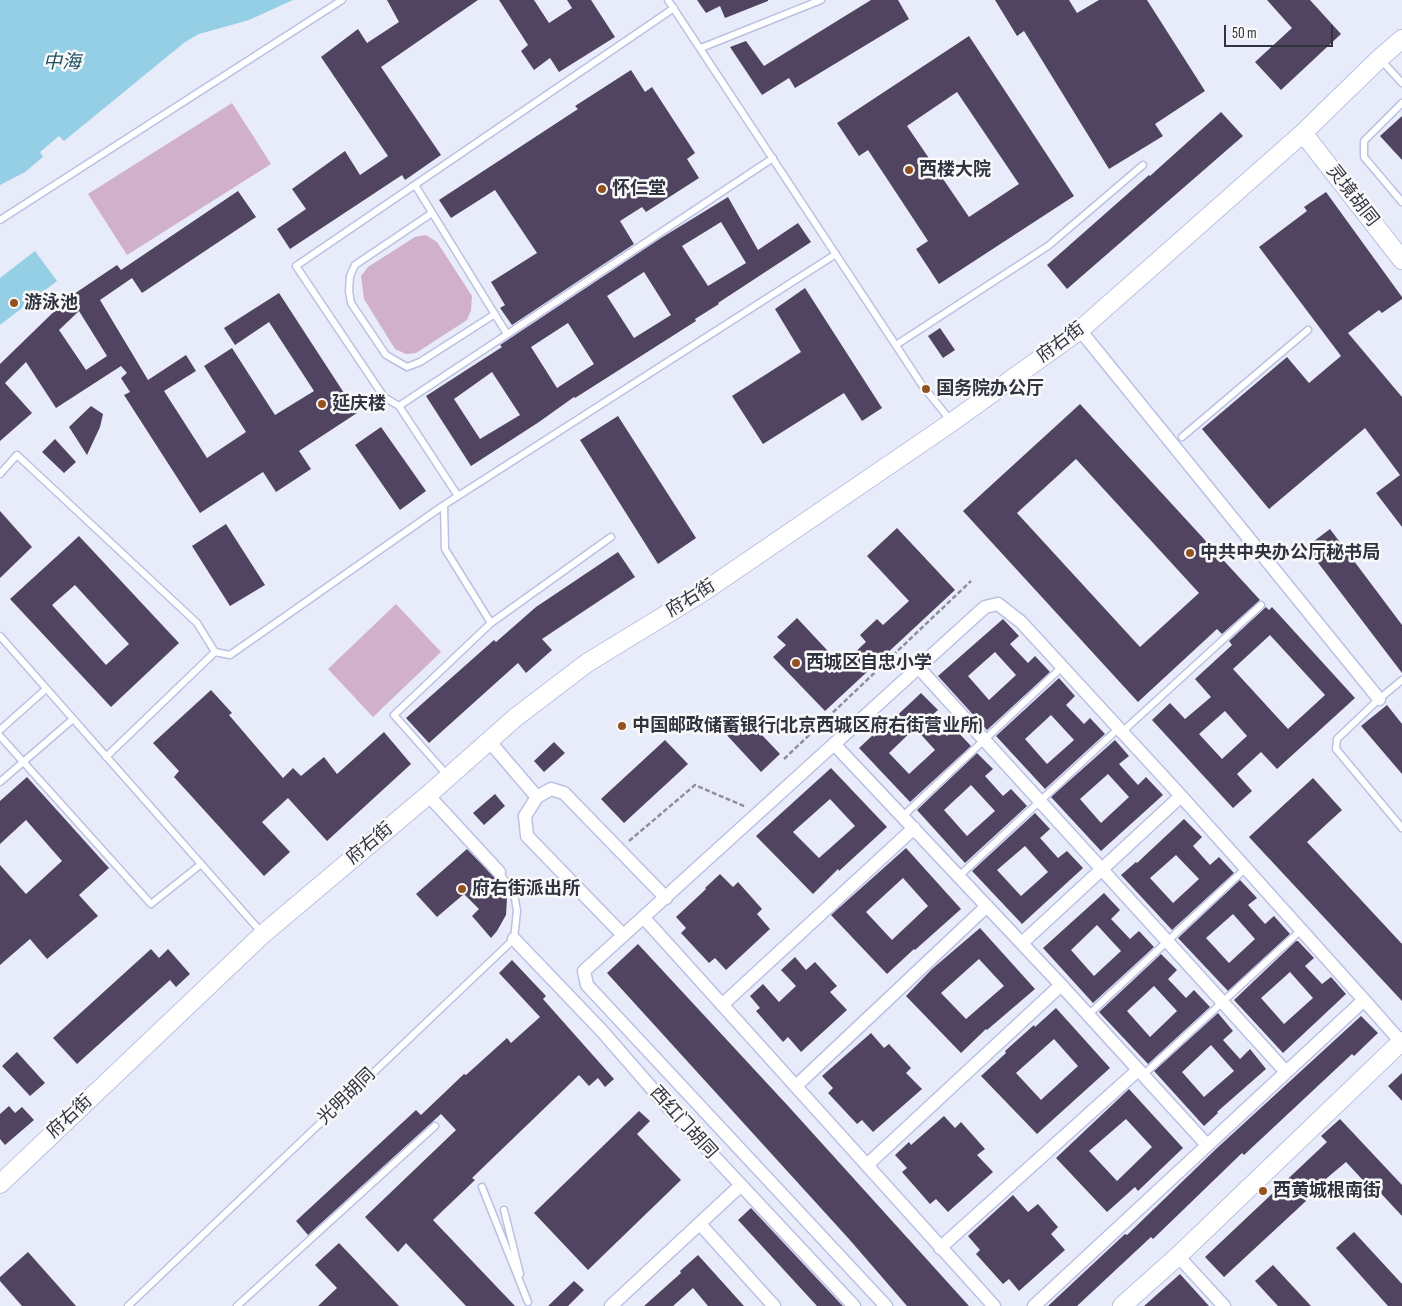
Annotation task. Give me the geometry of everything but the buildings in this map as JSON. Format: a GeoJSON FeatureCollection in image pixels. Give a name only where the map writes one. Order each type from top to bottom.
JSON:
{"type":"FeatureCollection","features":[{"type":"Feature","properties":{"kind":"main road","name":"府右街"},"geometry":{"type":"LineString","coordinates":[[0,1184],[263,934],[449,777],[516,717],[587,663],[703,592],[952,422],[1080,330],[1303,133],[1402,39]]}},
{"type":"Feature","properties":{"kind":"main road","name":"灵境胡同"},"geometry":{"type":"LineString","coordinates":[[1303,133],[1402,260]]}},
{"type":"Feature","properties":{"kind":"main road"},"geometry":{"type":"LineString","coordinates":[[1122,1306],[1178,1256],[1402,1041]]}},
{"type":"Feature","properties":{"kind":"street"},"geometry":{"type":"LineString","coordinates":[[1080,330],[1379,699]]}},
{"type":"Feature","properties":{"kind":"street"},"geometry":{"type":"LineString","coordinates":[[886,1306],[587,985],[584,972],[984,607],[998,604],[1021,622],[1402,1041]]}},
{"type":"Feature","properties":{"kind":"street"},"geometry":{"type":"LineString","coordinates":[[918,667],[1286,1072]]}},
{"type":"Feature","properties":{"kind":"street"},"geometry":{"type":"LineString","coordinates":[[489,741],[537,797]]}},
{"type":"Feature","properties":{"kind":"street"},"geometry":{"type":"LineString","coordinates":[[834,744],[1022,942],[1207,1146]]}},
{"type":"Feature","properties":{"kind":"street"},"geometry":{"type":"LineString","coordinates":[[623,935],[527,836],[524,816],[537,797],[551,789],[564,793],[666,898]]}},
{"type":"Feature","properties":{"kind":"street"},"geometry":{"type":"LineString","coordinates":[[428,795],[499,872]]}},
{"type":"Feature","properties":{"kind":"street"},"geometry":{"type":"LineString","coordinates":[[1022,942],[1181,796]]}},
{"type":"Feature","properties":{"kind":"street"},"geometry":{"type":"LineString","coordinates":[[722,1005],[914,828]]}},
{"type":"Feature","properties":{"kind":"street"},"geometry":{"type":"LineString","coordinates":[[796,1086],[987,906]]}},
{"type":"Feature","properties":{"kind":"street"},"geometry":{"type":"LineString","coordinates":[[644,918],[994,1306]]}},
{"type":"Feature","properties":{"kind":"street","name":"西红门胡同"},"geometry":{"type":"LineString","coordinates":[[514,939],[602,1031],[668,1107],[854,1306]]}},
{"type":"Feature","properties":{"kind":"street"},"geometry":{"type":"LineString","coordinates":[[867,1165],[1061,985]]}},
{"type":"Feature","properties":{"kind":"street"},"geometry":{"type":"LineString","coordinates":[[1034,1306],[1364,1000]]}},
{"type":"Feature","properties":{"kind":"street"},"geometry":{"type":"LineString","coordinates":[[940,1248],[1140,1072]]}},
{"type":"Feature","properties":{"kind":"street"},"geometry":{"type":"LineString","coordinates":[[613,1305],[740,1185]]}},
{"type":"Feature","properties":{"kind":"street"},"geometry":{"type":"LineString","coordinates":[[700,1224],[774,1306]]}},
{"type":"Feature","properties":{"kind":"street"},"geometry":{"type":"LineString","coordinates":[[1178,1256],[1224,1306]]}},
{"type":"Feature","properties":{"kind":"lane"},"geometry":{"type":"LineString","coordinates":[[0,220],[342,0]]}},
{"type":"Feature","properties":{"kind":"lane"},"geometry":{"type":"LineString","coordinates":[[668,0],[922,385],[952,422]]}},
{"type":"Feature","properties":{"kind":"lane"},"geometry":{"type":"LineString","coordinates":[[701,48],[822,0]]}},
{"type":"Feature","properties":{"kind":"lane"},"geometry":{"type":"LineString","coordinates":[[458,496],[399,406],[384,397],[296,266],[674,8]]}},
{"type":"Feature","properties":{"kind":"lane"},"geometry":{"type":"LineString","coordinates":[[1380,58],[1402,83]]}},
{"type":"Feature","properties":{"kind":"lane"},"geometry":{"type":"LineString","coordinates":[[1402,103],[1364,141],[1364,156],[1402,202]]}},
{"type":"Feature","properties":{"kind":"lane"},"geometry":{"type":"LineString","coordinates":[[399,406],[773,158]]}},
{"type":"Feature","properties":{"kind":"lane"},"geometry":{"type":"LineString","coordinates":[[896,345],[1048,246],[1143,165]]}},
{"type":"Feature","properties":{"kind":"lane"},"geometry":{"type":"LineString","coordinates":[[415,185],[507,334]]}},
{"type":"Feature","properties":{"kind":"lane"},"geometry":{"type":"LineString","coordinates":[[432,213],[355,265],[350,276],[349,291],[351,303],[386,355],[407,367],[420,362],[494,314]]}},
{"type":"Feature","properties":{"kind":"lane"},"geometry":{"type":"LineString","coordinates":[[0,474],[17,455],[197,623],[215,652],[230,655],[444,505],[836,254]]}},
{"type":"Feature","properties":{"kind":"lane"},"geometry":{"type":"LineString","coordinates":[[1182,438],[1308,330]]}},
{"type":"Feature","properties":{"kind":"lane"},"geometry":{"type":"LineString","coordinates":[[444,505],[445,549],[491,622]]}},
{"type":"Feature","properties":{"kind":"lane"},"geometry":{"type":"LineString","coordinates":[[449,777],[394,715],[491,622],[611,537]]}},
{"type":"Feature","properties":{"kind":"lane"},"geometry":{"type":"LineString","coordinates":[[959,876],[1260,605]]}},
{"type":"Feature","properties":{"kind":"lane"},"geometry":{"type":"LineString","coordinates":[[0,636],[200,865],[263,934]]}},
{"type":"Feature","properties":{"kind":"lane"},"geometry":{"type":"LineString","coordinates":[[106,757],[215,652]]}},
{"type":"Feature","properties":{"kind":"lane"},"geometry":{"type":"LineString","coordinates":[[902,817],[1062,667]]}},
{"type":"Feature","properties":{"kind":"lane"},"geometry":{"type":"LineString","coordinates":[[1402,680],[1337,739],[1336,749],[1402,828]]}},
{"type":"Feature","properties":{"kind":"lane"},"geometry":{"type":"LineString","coordinates":[[0,730],[46,689]]}},
{"type":"Feature","properties":{"kind":"lane"},"geometry":{"type":"LineString","coordinates":[[0,782],[73,719]]}},
{"type":"Feature","properties":{"kind":"lane"},"geometry":{"type":"LineString","coordinates":[[0,736],[151,904],[200,865]]}},
{"type":"Feature","properties":{"kind":"lane"},"geometry":{"type":"LineString","coordinates":[[1088,1015],[1246,868]]}},
{"type":"Feature","properties":{"kind":"lane"},"geometry":{"type":"LineString","coordinates":[[499,872],[514,893],[517,911],[514,939]]}},
{"type":"Feature","properties":{"kind":"lane"},"geometry":{"type":"LineString","coordinates":[[1140,1072],[1223,1002],[1301,930]]}},
{"type":"Feature","properties":{"kind":"lane","name":"光明胡同"},"geometry":{"type":"LineString","coordinates":[[128,1306],[514,939]]}},
{"type":"Feature","properties":{"kind":"lane"},"geometry":{"type":"LineString","coordinates":[[237,1306],[435,1126]]}},
{"type":"Feature","properties":{"kind":"lane"},"geometry":{"type":"LineString","coordinates":[[482,1187],[526,1304]]}},
{"type":"Feature","properties":{"kind":"lane"},"geometry":{"type":"LineString","coordinates":[[504,1210],[526,1304]]}},
{"type":"Feature","properties":{"kind":"path"},"geometry":{"type":"LineString","coordinates":[[784,759],[971,581]]}},
{"type":"Feature","properties":{"kind":"path"},"geometry":{"type":"LineString","coordinates":[[620,849],[695,784],[759,813]]}},
{"type":"Feature","properties":{"kind":"shaded area"},"geometry":{"type":"Polygon","coordinates":[[[232,103],[271,164],[127,255],[88,194],[232,103]]]}},
{"type":"Feature","properties":{"kind":"shaded area"},"geometry":{"type":"Polygon","coordinates":[[[426,235],[437,242],[472,296],[471,310],[467,320],[416,353],[406,354],[395,349],[364,299],[361,276],[368,267],[415,237],[426,235]]]}},
{"type":"Feature","properties":{"kind":"shaded area"},"geometry":{"type":"Polygon","coordinates":[[[396,604],[441,652],[373,717],[328,669],[396,604]]]}},
{"type":"Feature","properties":{"kind":"water","name":"中海"},"geometry":{"type":"Polygon","coordinates":[[[0,0],[293,0],[249,20],[199,34],[185,42],[64,141],[59,136],[40,152],[43,157],[25,172],[0,185],[0,0]]]}},
{"type":"Feature","properties":{"kind":"water","name":"游泳池"},"geometry":{"type":"Polygon","coordinates":[[[35,251],[57,281],[0,325],[0,278],[35,251]]]}},
{"type":"Feature","properties":{"kind":"place","name":"西楼大院"},"geometry":{"type":"Point","coordinates":[909,170]}},
{"type":"Feature","properties":{"kind":"place","name":"怀仁堂"},"geometry":{"type":"Point","coordinates":[602,189]}},
{"type":"Feature","properties":{"kind":"place","name":"游泳池"},"geometry":{"type":"Point","coordinates":[14,303]}},
{"type":"Feature","properties":{"kind":"place","name":"国务院办公厅"},"geometry":{"type":"Point","coordinates":[926,389]}},
{"type":"Feature","properties":{"kind":"place","name":"延庆楼"},"geometry":{"type":"Point","coordinates":[322,404]}},
{"type":"Feature","properties":{"kind":"place","name":"中共中央办公厅秘书局"},"geometry":{"type":"Point","coordinates":[1190,553]}},
{"type":"Feature","properties":{"kind":"place","name":"西城区自忠小学"},"geometry":{"type":"Point","coordinates":[796,663]}},
{"type":"Feature","properties":{"kind":"place","name":"中国邮政储蓄银行(北京西城区府右街营业所)"},"geometry":{"type":"Point","coordinates":[622,726]}},
{"type":"Feature","properties":{"kind":"place","name":"府右街派出所"},"geometry":{"type":"Point","coordinates":[462,889]}},
{"type":"Feature","properties":{"kind":"place","name":"西黄城根南街"},"geometry":{"type":"Point","coordinates":[1263,1191]}}]}
